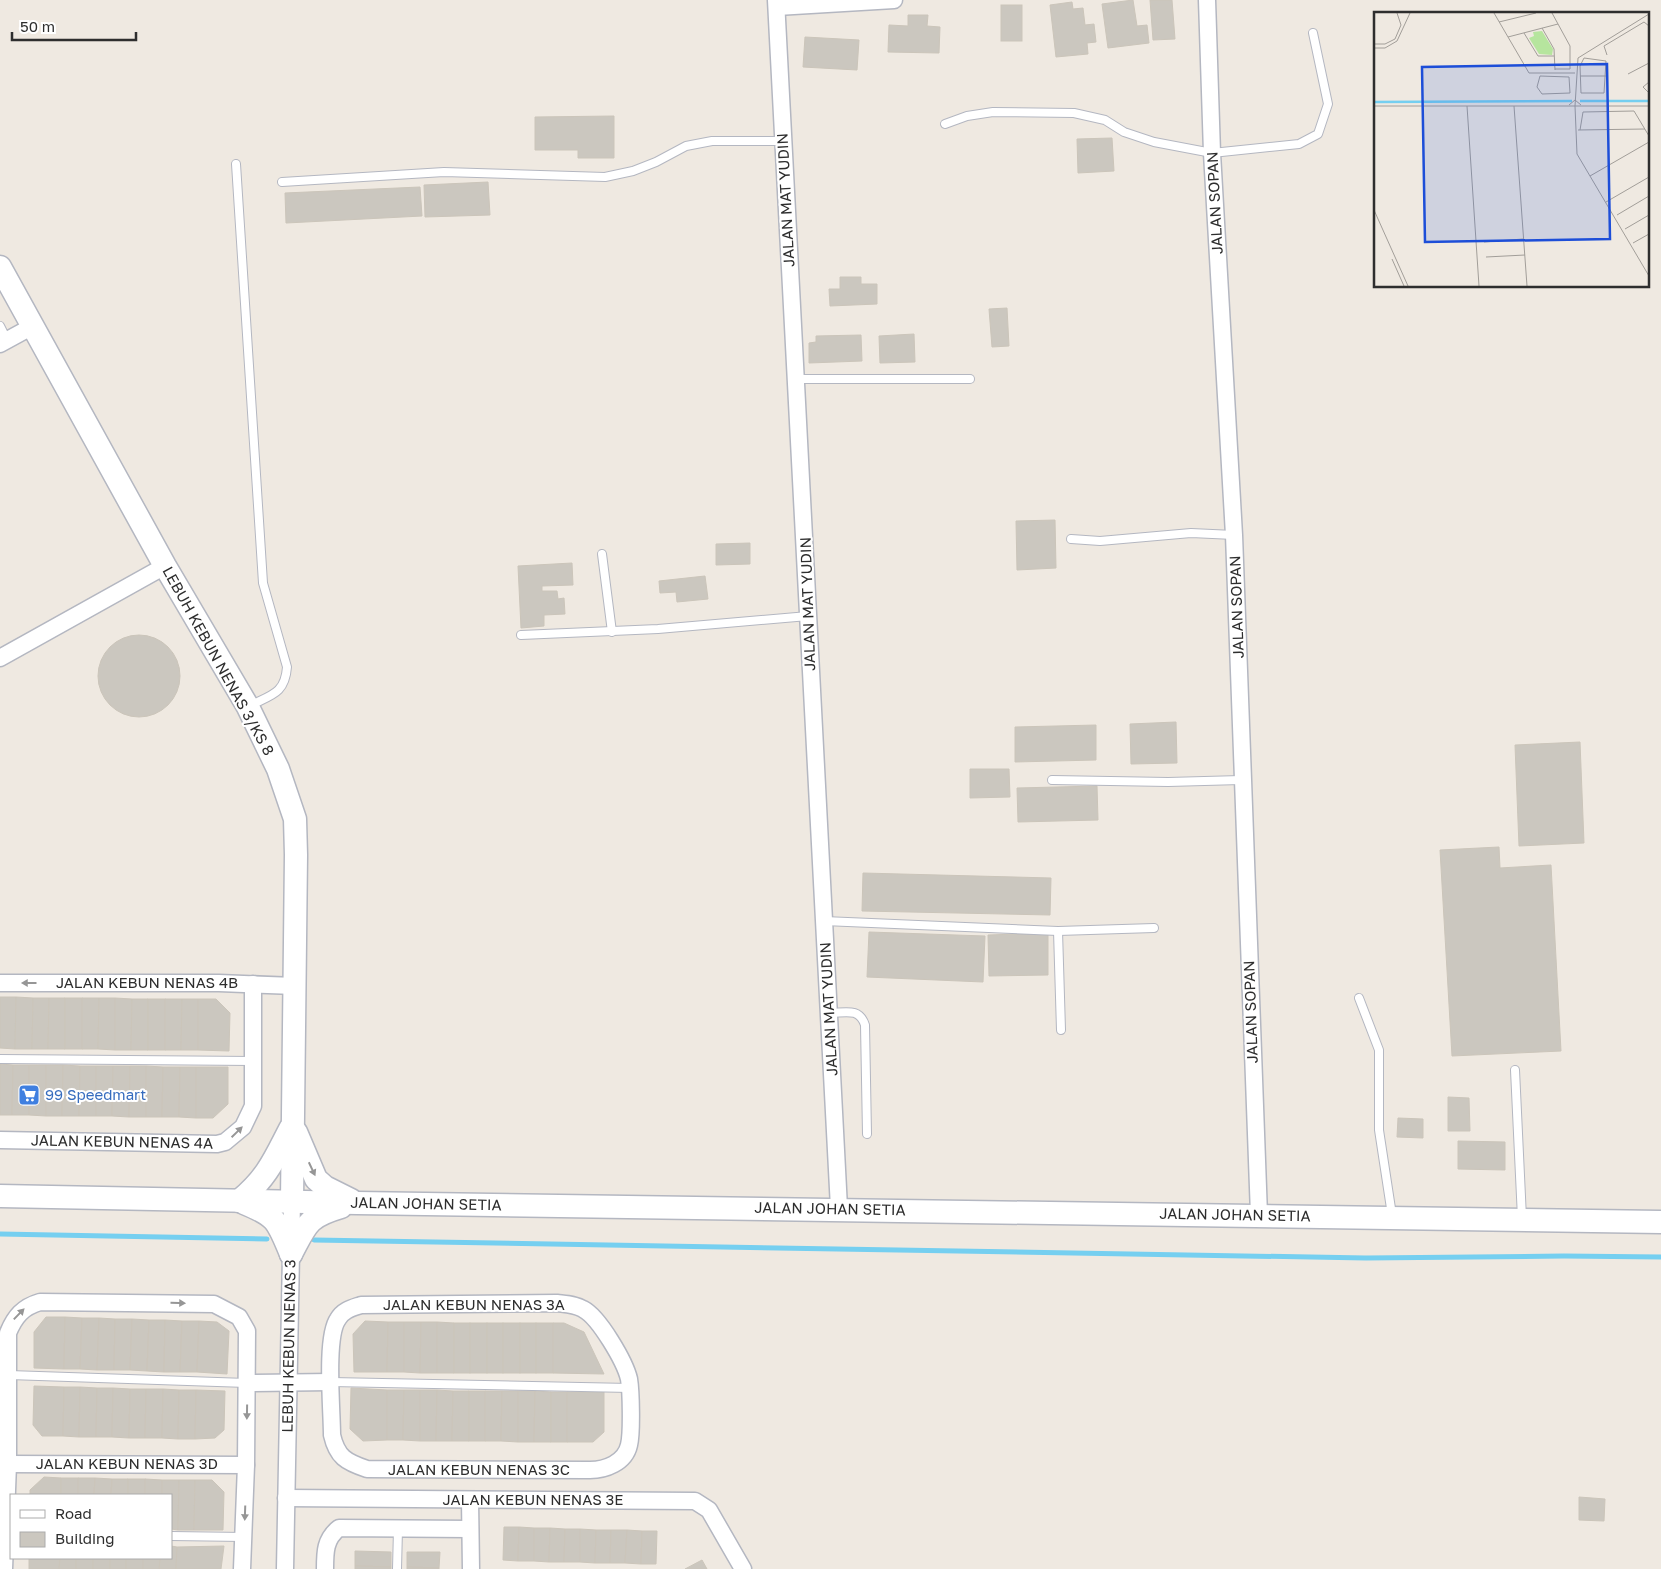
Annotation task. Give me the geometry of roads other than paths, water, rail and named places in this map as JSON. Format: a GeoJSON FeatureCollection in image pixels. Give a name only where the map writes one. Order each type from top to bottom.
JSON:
{"type":"FeatureCollection","features":[{"type":"Feature","properties":{"kind":"main road","name":"LEBUH KEBUN NENAS 3/KS 8"},"geometry":{"type":"LineString","coordinates":[[0,267],[165,566],[248,706],[278,769],[294,819],[296,855],[292,1124]]}},
{"type":"Feature","properties":{"kind":"main road"},"geometry":{"type":"LineString","coordinates":[[290,1254],[279,1226],[267,1212],[239,1201],[263,1179],[292,1124]]}},
{"type":"Feature","properties":{"kind":"main road"},"geometry":{"type":"LineString","coordinates":[[292,1124],[316,1178],[325,1187],[357,1203]]}},
{"type":"Feature","properties":{"kind":"main road","name":"LEBUH KEBUN NENAS 3"},"geometry":{"type":"LineString","coordinates":[[292,1124],[292,1201]]}},
{"type":"Feature","properties":{"kind":"main road","name":"JALAN JOHAN SETIA"},"geometry":{"type":"LineString","coordinates":[[0,1196],[1661,1222]]}},
{"type":"Feature","properties":{"kind":"main road"},"geometry":{"type":"LineString","coordinates":[[290,1254],[309,1220],[324,1212],[357,1203]]}},
{"type":"Feature","properties":{"kind":"street"},"geometry":{"type":"LineString","coordinates":[[776,3],[894,0]]}},
{"type":"Feature","properties":{"kind":"street","name":"JALAN SOPAN"},"geometry":{"type":"LineString","coordinates":[[1207,0],[1212,152],[1234,535],[1241,780],[1259,1215]]}},
{"type":"Feature","properties":{"kind":"street","name":"JALAN MAT YUDIN"},"geometry":{"type":"LineString","coordinates":[[776,3],[839,1208]]}},
{"type":"Feature","properties":{"kind":"street"},"geometry":{"type":"LineString","coordinates":[[2,337],[33,326]]}},
{"type":"Feature","properties":{"kind":"street"},"geometry":{"type":"LineString","coordinates":[[0,658],[165,566]]}},
{"type":"Feature","properties":{"kind":"street","name":"JALAN KEBUN NENAS 4B"},"geometry":{"type":"LineString","coordinates":[[0,983],[253,984],[295,986]]}},
{"type":"Feature","properties":{"kind":"street","name":"JALAN KEBUN NENAS 4A"},"geometry":{"type":"LineString","coordinates":[[0,1140],[217,1144],[225,1142],[243,1127],[253,1106],[253,984]]}},
{"type":"Feature","properties":{"kind":"street","name":"LEBUH KEBUN NENAS 3"},"geometry":{"type":"LineString","coordinates":[[285,1569],[292,1201]]}},
{"type":"Feature","properties":{"kind":"street"},"geometry":{"type":"LineString","coordinates":[[4,1569],[8,1533],[8,1333],[14,1319],[27,1306],[40,1302],[214,1304],[239,1317],[247,1331],[248,1384],[242,1569]]}},
{"type":"Feature","properties":{"kind":"street","name":"JALAN KEBUN NENAS 3A"},"geometry":{"type":"LineString","coordinates":[[331,1382],[334,1328],[338,1319],[346,1310],[360,1304],[557,1303],[573,1305],[584,1309],[603,1327],[628,1377],[630,1388]]}},
{"type":"Feature","properties":{"kind":"street"},"geometry":{"type":"LineString","coordinates":[[248,1384],[331,1382]]}},
{"type":"Feature","properties":{"kind":"street","name":"JALAN KEBUN NENAS 3C"},"geometry":{"type":"LineString","coordinates":[[331,1382],[332,1435],[336,1449],[342,1459],[367,1469],[602,1470],[623,1457],[629,1446],[630,1388]]}},
{"type":"Feature","properties":{"kind":"street","name":"JALAN KEBUN NENAS 3D"},"geometry":{"type":"LineString","coordinates":[[8,1464],[246,1465]]}},
{"type":"Feature","properties":{"kind":"street","name":"JALAN KEBUN NENAS 3E"},"geometry":{"type":"LineString","coordinates":[[286,1498],[695,1501],[709,1510],[743,1569]]}},
{"type":"Feature","properties":{"kind":"street"},"geometry":{"type":"LineString","coordinates":[[470,1500],[471,1569]]}},
{"type":"Feature","properties":{"kind":"street"},"geometry":{"type":"LineString","coordinates":[[325,1569],[327,1542],[331,1534],[339,1528],[470,1529]]}},
{"type":"Feature","properties":{"kind":"lane"},"geometry":{"type":"LineString","coordinates":[[945,124],[967,116],[993,112],[1074,113],[1106,120],[1124,132],[1154,142],[1212,152],[1299,144],[1318,134],[1328,104],[1313,33]]}},
{"type":"Feature","properties":{"kind":"lane"},"geometry":{"type":"LineString","coordinates":[[282,182],[444,172],[605,177],[634,171],[686,146],[712,140],[783,142]]}},
{"type":"Feature","properties":{"kind":"lane"},"geometry":{"type":"LineString","coordinates":[[236,164],[264,583],[287,667],[286,681],[278,692],[248,706]]}},
{"type":"Feature","properties":{"kind":"lane"},"geometry":{"type":"LineString","coordinates":[[797,378],[970,379]]}},
{"type":"Feature","properties":{"kind":"lane"},"geometry":{"type":"LineString","coordinates":[[1072,539],[1100,541],[1191,533],[1234,535]]}},
{"type":"Feature","properties":{"kind":"lane"},"geometry":{"type":"LineString","coordinates":[[602,554],[612,632]]}},
{"type":"Feature","properties":{"kind":"lane"},"geometry":{"type":"LineString","coordinates":[[521,635],[612,632],[808,616]]}},
{"type":"Feature","properties":{"kind":"lane"},"geometry":{"type":"LineString","coordinates":[[1052,780],[1168,782],[1241,780]]}},
{"type":"Feature","properties":{"kind":"lane"},"geometry":{"type":"LineString","coordinates":[[824,921],[1058,931],[1154,928]]}},
{"type":"Feature","properties":{"kind":"lane"},"geometry":{"type":"LineString","coordinates":[[1058,931],[1061,1030]]}},
{"type":"Feature","properties":{"kind":"lane"},"geometry":{"type":"LineString","coordinates":[[1359,998],[1379,1050],[1379,1130],[1392,1217]]}},
{"type":"Feature","properties":{"kind":"lane"},"geometry":{"type":"LineString","coordinates":[[829,1013],[854,1012],[862,1019],[865,1025],[867,1134]]}},
{"type":"Feature","properties":{"kind":"lane"},"geometry":{"type":"LineString","coordinates":[[0,1059],[254,1061]]}},
{"type":"Feature","properties":{"kind":"lane"},"geometry":{"type":"LineString","coordinates":[[1515,1070],[1522,1220]]}},
{"type":"Feature","properties":{"kind":"lane"},"geometry":{"type":"LineString","coordinates":[[9,1375],[248,1384]]}},
{"type":"Feature","properties":{"kind":"lane"},"geometry":{"type":"LineString","coordinates":[[331,1382],[630,1388]]}},
{"type":"Feature","properties":{"kind":"lane"},"geometry":{"type":"LineString","coordinates":[[397,1569],[398,1529]]}},
{"type":"Feature","properties":{"kind":"lane"},"geometry":{"type":"LineString","coordinates":[[172,1536],[244,1537]]}},
{"type":"Feature","properties":{"kind":"waterway"},"geometry":{"type":"LineString","coordinates":[[0,1234],[267,1239]]}},
{"type":"Feature","properties":{"kind":"waterway"},"geometry":{"type":"LineString","coordinates":[[314,1240],[1366,1258],[1661,1257]]}},
{"type":"Feature","properties":{"kind":"place","name":"99 Speedmart"},"geometry":{"type":"Point","coordinates":[29,1095]}}]}
